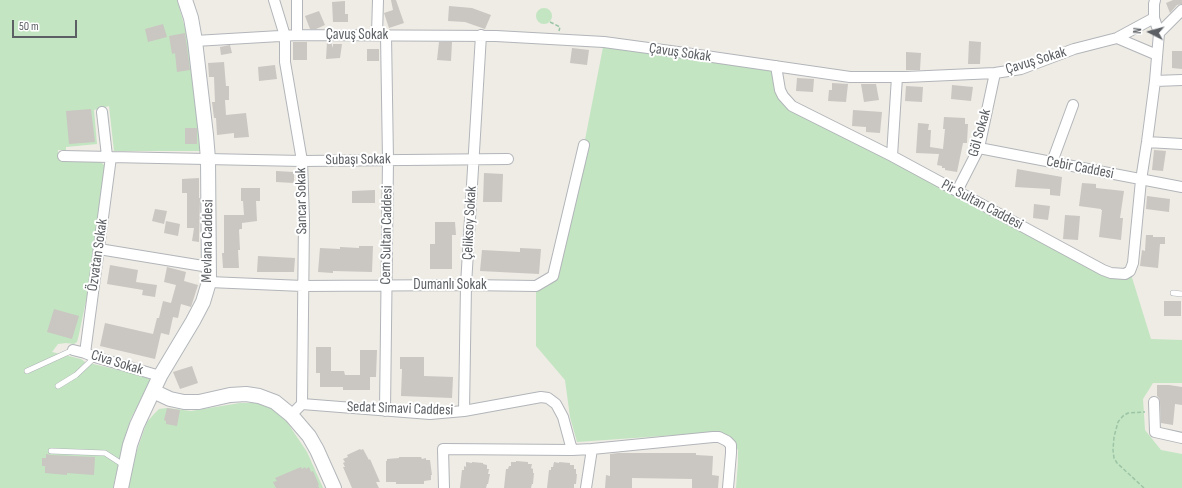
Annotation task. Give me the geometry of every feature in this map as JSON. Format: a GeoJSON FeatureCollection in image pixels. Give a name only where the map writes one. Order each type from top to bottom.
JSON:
{"type":"FeatureCollection","features":[{"type":"Feature","properties":{"kind":"street","name":"Mevlana Caddesi"},"geometry":{"type":"LineString","coordinates":[[121,488],[135,429],[160,376],[203,302],[209,282],[208,159],[205,121],[195,41],[191,18],[185,0]]}},
{"type":"Feature","properties":{"kind":"street","name":"Sancar Sokak"},"geometry":{"type":"LineString","coordinates":[[274,0],[285,36],[285,62],[302,161],[304,220],[302,404]]}},
{"type":"Feature","properties":{"kind":"street"},"geometry":{"type":"LineString","coordinates":[[297,0],[297,35]]}},
{"type":"Feature","properties":{"kind":"street","name":"Cem Sultan Caddesi"},"geometry":{"type":"LineString","coordinates":[[378,0],[388,160],[385,411]]}},
{"type":"Feature","properties":{"kind":"street"},"geometry":{"type":"LineString","coordinates":[[1141,180],[1155,81],[1159,33],[1154,18],[1155,0]]}},
{"type":"Feature","properties":{"kind":"street"},"geometry":{"type":"LineString","coordinates":[[1159,33],[1182,10]]}},
{"type":"Feature","properties":{"kind":"street","name":"Çavuş Sokak"},"geometry":{"type":"LineString","coordinates":[[195,41],[297,35],[481,35],[611,43],[850,77],[897,77],[995,73],[1021,69],[1074,49],[1117,38],[1154,18]]}},
{"type":"Feature","properties":{"kind":"street","name":"Çeliksoy Sokak"},"geometry":{"type":"LineString","coordinates":[[464,411],[466,285],[481,35]]}},
{"type":"Feature","properties":{"kind":"street"},"geometry":{"type":"LineString","coordinates":[[1117,38],[1157,55]]}},
{"type":"Feature","properties":{"kind":"street","name":"Pir Sultan Caddesi"},"geometry":{"type":"LineString","coordinates":[[776,66],[780,90],[792,106],[892,156],[1111,273],[1125,274],[1130,271],[1133,263],[1141,180]]}},
{"type":"Feature","properties":{"kind":"street","name":"Göl Sokak"},"geometry":{"type":"LineString","coordinates":[[957,191],[979,148],[995,73]]}},
{"type":"Feature","properties":{"kind":"street"},"geometry":{"type":"LineString","coordinates":[[892,156],[897,77]]}},
{"type":"Feature","properties":{"kind":"street"},"geometry":{"type":"LineString","coordinates":[[1155,81],[1182,80]]}},
{"type":"Feature","properties":{"kind":"street"},"geometry":{"type":"LineString","coordinates":[[1052,162],[1073,105]]}},
{"type":"Feature","properties":{"kind":"street","name":"Özvatan Sokak"},"geometry":{"type":"LineString","coordinates":[[85,353],[99,249],[109,156],[102,112]]}},
{"type":"Feature","properties":{"kind":"street"},"geometry":{"type":"LineString","coordinates":[[1147,142],[1182,144]]}},
{"type":"Feature","properties":{"kind":"street","name":"Dumanlı Sokak"},"geometry":{"type":"LineString","coordinates":[[209,282],[303,286],[536,286],[553,276],[584,145]]}},
{"type":"Feature","properties":{"kind":"street","name":"Cebir Caddesi"},"geometry":{"type":"LineString","coordinates":[[979,148],[1182,187]]}},
{"type":"Feature","properties":{"kind":"street","name":"Subaşı Sokak"},"geometry":{"type":"LineString","coordinates":[[63,156],[302,161],[508,159]]}},
{"type":"Feature","properties":{"kind":"street"},"geometry":{"type":"LineString","coordinates":[[99,249],[209,268]]}},
{"type":"Feature","properties":{"kind":"street","name":"Civa Sokak"},"geometry":{"type":"LineString","coordinates":[[73,350],[160,376]]}},
{"type":"Feature","properties":{"kind":"street"},"geometry":{"type":"LineString","coordinates":[[153,391],[170,399],[184,402],[199,402],[230,395],[246,394],[259,396],[275,402],[292,415],[309,436],[334,488]]}},
{"type":"Feature","properties":{"kind":"street","name":"Sedat Simavi Caddesi"},"geometry":{"type":"LineString","coordinates":[[302,404],[430,414],[464,411],[541,397],[548,398],[556,404],[563,417],[572,450]]}},
{"type":"Feature","properties":{"kind":"street"},"geometry":{"type":"LineString","coordinates":[[1154,402],[1155,432],[1182,438]]}},
{"type":"Feature","properties":{"kind":"street"},"geometry":{"type":"LineString","coordinates":[[292,415],[302,404]]}},
{"type":"Feature","properties":{"kind":"street"},"geometry":{"type":"LineString","coordinates":[[444,488],[443,449],[572,450],[713,437],[719,437],[731,445],[728,488]]}},
{"type":"Feature","properties":{"kind":"street"},"geometry":{"type":"LineString","coordinates":[[586,488],[592,449]]}},
{"type":"Feature","properties":{"kind":"lane"},"geometry":{"type":"LineString","coordinates":[[1173,293],[1182,294]]}},
{"type":"Feature","properties":{"kind":"lane"},"geometry":{"type":"LineString","coordinates":[[27,371],[73,350]]}},
{"type":"Feature","properties":{"kind":"lane"},"geometry":{"type":"LineString","coordinates":[[58,386],[76,375],[95,357]]}},
{"type":"Feature","properties":{"kind":"lane"},"geometry":{"type":"LineString","coordinates":[[52,451],[105,453],[125,466]]}},
{"type":"Feature","properties":{"kind":"path"},"geometry":{"type":"LineString","coordinates":[[550,22],[560,27],[556,39]]}},
{"type":"Feature","properties":{"kind":"path"},"geometry":{"type":"LineString","coordinates":[[1144,488],[1117,463],[1114,458],[1114,437],[1118,422],[1123,416],[1128,413],[1137,412],[1154,413]]}},
{"type":"Feature","properties":{"kind":"green space"},"geometry":{"type":"Polygon","coordinates":[[[0,0],[177,0],[186,31],[197,97],[202,151],[114,151],[109,106],[94,110],[97,144],[66,147],[66,150],[58,150],[58,160],[97,161],[105,166],[105,169],[87,296],[77,342],[74,344],[58,344],[52,352],[81,359],[85,362],[139,375],[152,380],[131,418],[124,439],[113,488],[0,488],[0,0]]]}},
{"type":"Feature","properties":{"kind":"green space"},"geometry":{"type":"Polygon","coordinates":[[[544,8],[551,13],[552,16],[547,23],[544,24],[537,19],[536,16],[541,9],[544,8]]]}},
{"type":"Feature","properties":{"kind":"green space"},"geometry":{"type":"Polygon","coordinates":[[[604,42],[776,66],[783,96],[1103,270],[1130,271],[1151,339],[1182,340],[1182,383],[1153,383],[1143,399],[1145,430],[1161,450],[1182,454],[1182,488],[736,488],[738,450],[732,441],[718,433],[577,442],[570,417],[565,380],[536,346],[536,286],[553,276],[584,145],[604,42]]]}},
{"type":"Feature","properties":{"kind":"green space"},"geometry":{"type":"Polygon","coordinates":[[[240,403],[266,405],[287,422],[307,452],[323,488],[127,488],[133,462],[147,422],[159,409],[167,408],[191,411],[240,403]]]}},
{"type":"Feature","properties":{"kind":"building"},"geometry":{"type":"Polygon","coordinates":[[[391,0],[396,0],[404,23],[389,28],[384,13],[393,10],[391,0]]]}},
{"type":"Feature","properties":{"kind":"building"},"geometry":{"type":"Polygon","coordinates":[[[1173,0],[1182,0],[1182,4],[1177,5],[1170,13],[1166,3],[1173,0]]]}},
{"type":"Feature","properties":{"kind":"building"},"geometry":{"type":"Polygon","coordinates":[[[345,1],[345,14],[348,14],[348,22],[333,22],[332,2],[345,1]]]}},
{"type":"Feature","properties":{"kind":"building"},"geometry":{"type":"Polygon","coordinates":[[[449,6],[472,8],[491,15],[485,29],[465,22],[448,21],[449,6]]]}},
{"type":"Feature","properties":{"kind":"building"},"geometry":{"type":"Polygon","coordinates":[[[319,11],[325,25],[316,29],[310,29],[305,16],[319,11]]]}},
{"type":"Feature","properties":{"kind":"building"},"geometry":{"type":"Polygon","coordinates":[[[163,24],[167,37],[148,42],[145,29],[163,24]]]}},
{"type":"Feature","properties":{"kind":"building"},"geometry":{"type":"Polygon","coordinates":[[[185,33],[190,70],[177,72],[175,53],[172,54],[169,36],[185,33]]]}},
{"type":"Feature","properties":{"kind":"building"},"geometry":{"type":"Polygon","coordinates":[[[969,41],[981,42],[980,64],[968,64],[969,41]]]}},
{"type":"Feature","properties":{"kind":"building"},"geometry":{"type":"Polygon","coordinates":[[[293,42],[307,42],[307,60],[293,60],[293,42]]]}},
{"type":"Feature","properties":{"kind":"building"},"geometry":{"type":"Polygon","coordinates":[[[327,42],[331,42],[333,48],[333,44],[342,44],[340,58],[326,59],[327,42]]]}},
{"type":"Feature","properties":{"kind":"building"},"geometry":{"type":"Polygon","coordinates":[[[439,42],[452,42],[451,61],[437,60],[439,42]]]}},
{"type":"Feature","properties":{"kind":"building"},"geometry":{"type":"Polygon","coordinates":[[[230,45],[232,53],[221,55],[220,47],[230,45]]]}},
{"type":"Feature","properties":{"kind":"building"},"geometry":{"type":"Polygon","coordinates":[[[572,48],[589,50],[587,65],[570,63],[572,48]]]}},
{"type":"Feature","properties":{"kind":"building"},"geometry":{"type":"Polygon","coordinates":[[[367,49],[379,49],[379,61],[367,61],[367,49]]]}},
{"type":"Feature","properties":{"kind":"building"},"geometry":{"type":"Polygon","coordinates":[[[1172,51],[1182,51],[1182,69],[1172,68],[1172,51]]]}},
{"type":"Feature","properties":{"kind":"building"},"geometry":{"type":"Polygon","coordinates":[[[906,52],[921,53],[920,70],[906,70],[906,52]]]}},
{"type":"Feature","properties":{"kind":"building"},"geometry":{"type":"Polygon","coordinates":[[[224,62],[226,86],[229,86],[229,100],[225,100],[226,115],[246,113],[249,137],[234,138],[234,133],[217,135],[216,118],[214,118],[212,102],[215,102],[214,77],[209,77],[208,63],[224,62]]]}},
{"type":"Feature","properties":{"kind":"building"},"geometry":{"type":"Polygon","coordinates":[[[275,65],[277,79],[259,81],[258,67],[275,65]]]}},
{"type":"Feature","properties":{"kind":"building"},"geometry":{"type":"Polygon","coordinates":[[[797,78],[814,79],[813,92],[796,91],[797,78]]]}},
{"type":"Feature","properties":{"kind":"building"},"geometry":{"type":"Polygon","coordinates":[[[832,83],[848,84],[846,102],[828,101],[829,90],[832,90],[832,83]]]}},
{"type":"Feature","properties":{"kind":"building"},"geometry":{"type":"Polygon","coordinates":[[[861,84],[876,84],[879,100],[864,102],[861,84]]]}},
{"type":"Feature","properties":{"kind":"building"},"geometry":{"type":"Polygon","coordinates":[[[952,85],[973,87],[971,101],[951,99],[952,85]]]}},
{"type":"Feature","properties":{"kind":"building"},"geometry":{"type":"Polygon","coordinates":[[[906,86],[923,87],[922,102],[905,101],[906,86]]]}},
{"type":"Feature","properties":{"kind":"building"},"geometry":{"type":"Polygon","coordinates":[[[91,109],[95,142],[69,144],[66,111],[91,109]]]}},
{"type":"Feature","properties":{"kind":"building"},"geometry":{"type":"Polygon","coordinates":[[[853,110],[882,112],[880,133],[866,132],[866,127],[852,126],[853,110]]]}},
{"type":"Feature","properties":{"kind":"building"},"geometry":{"type":"Polygon","coordinates":[[[944,117],[965,118],[965,124],[968,124],[967,143],[963,143],[957,172],[945,170],[942,166],[937,165],[939,154],[916,153],[918,123],[929,124],[928,130],[931,130],[930,147],[943,149],[945,129],[943,129],[944,117]]]}},
{"type":"Feature","properties":{"kind":"building"},"geometry":{"type":"Polygon","coordinates":[[[185,128],[197,128],[197,144],[185,144],[185,128]]]}},
{"type":"Feature","properties":{"kind":"building"},"geometry":{"type":"Polygon","coordinates":[[[1154,150],[1166,151],[1163,171],[1152,170],[1154,150]]]}},
{"type":"Feature","properties":{"kind":"building"},"geometry":{"type":"Polygon","coordinates":[[[1017,169],[1062,177],[1060,196],[1050,195],[1050,189],[1015,187],[1017,169]]]}},
{"type":"Feature","properties":{"kind":"building"},"geometry":{"type":"Polygon","coordinates":[[[276,171],[294,172],[294,183],[276,182],[276,171]]]}},
{"type":"Feature","properties":{"kind":"building"},"geometry":{"type":"Polygon","coordinates":[[[484,173],[503,174],[502,202],[483,202],[484,173]]]}},
{"type":"Feature","properties":{"kind":"building"},"geometry":{"type":"Polygon","coordinates":[[[199,178],[199,242],[192,241],[194,228],[187,228],[187,193],[182,193],[182,179],[199,178]]]}},
{"type":"Feature","properties":{"kind":"building"},"geometry":{"type":"Polygon","coordinates":[[[1082,183],[1096,184],[1096,188],[1124,191],[1120,218],[1123,218],[1121,240],[1099,237],[1102,210],[1079,206],[1082,183]]]}},
{"type":"Feature","properties":{"kind":"building"},"geometry":{"type":"Polygon","coordinates":[[[241,188],[260,188],[260,201],[256,201],[257,221],[242,223],[242,229],[239,230],[239,268],[223,268],[222,253],[224,253],[224,215],[244,215],[243,201],[241,201],[241,188]]]}},
{"type":"Feature","properties":{"kind":"building"},"geometry":{"type":"Polygon","coordinates":[[[375,190],[375,203],[352,203],[352,191],[375,190]]]}},
{"type":"Feature","properties":{"kind":"building"},"geometry":{"type":"Polygon","coordinates":[[[1147,196],[1170,199],[1169,212],[1146,209],[1147,196]]]}},
{"type":"Feature","properties":{"kind":"building"},"geometry":{"type":"Polygon","coordinates":[[[1034,204],[1050,206],[1048,220],[1033,218],[1034,204]]]}},
{"type":"Feature","properties":{"kind":"building"},"geometry":{"type":"Polygon","coordinates":[[[155,209],[167,211],[164,224],[152,221],[155,209]]]}},
{"type":"Feature","properties":{"kind":"building"},"geometry":{"type":"Polygon","coordinates":[[[1065,215],[1080,216],[1078,240],[1063,239],[1065,215]]]}},
{"type":"Feature","properties":{"kind":"building"},"geometry":{"type":"Polygon","coordinates":[[[166,221],[180,224],[178,236],[164,233],[166,221]]]}},
{"type":"Feature","properties":{"kind":"building"},"geometry":{"type":"Polygon","coordinates":[[[435,222],[455,222],[456,235],[452,235],[452,269],[430,269],[430,244],[435,244],[435,222]]]}},
{"type":"Feature","properties":{"kind":"building"},"geometry":{"type":"Polygon","coordinates":[[[1146,235],[1153,235],[1153,237],[1165,237],[1165,244],[1160,244],[1158,268],[1140,266],[1142,250],[1145,251],[1146,235]]]}},
{"type":"Feature","properties":{"kind":"building"},"geometry":{"type":"Polygon","coordinates":[[[359,246],[373,246],[372,272],[318,272],[320,248],[340,249],[340,247],[359,248],[359,246]]]}},
{"type":"Feature","properties":{"kind":"building"},"geometry":{"type":"Polygon","coordinates":[[[520,248],[541,249],[539,274],[480,271],[482,250],[520,252],[520,248]]]}},
{"type":"Feature","properties":{"kind":"building"},"geometry":{"type":"Polygon","coordinates":[[[258,256],[295,258],[294,272],[257,272],[258,256]]]}},
{"type":"Feature","properties":{"kind":"building"},"geometry":{"type":"Polygon","coordinates":[[[110,265],[138,270],[136,282],[157,285],[155,297],[142,295],[143,290],[107,284],[110,265]]]}},
{"type":"Feature","properties":{"kind":"building"},"geometry":{"type":"Polygon","coordinates":[[[167,267],[186,272],[184,281],[198,285],[191,307],[181,304],[178,318],[173,317],[169,335],[161,333],[155,359],[100,346],[105,323],[153,334],[163,301],[171,303],[176,285],[164,282],[167,267]]]}},
{"type":"Feature","properties":{"kind":"building"},"geometry":{"type":"Polygon","coordinates":[[[1164,301],[1181,301],[1181,316],[1164,316],[1164,301]]]}},
{"type":"Feature","properties":{"kind":"building"},"geometry":{"type":"Polygon","coordinates":[[[54,309],[79,316],[72,339],[47,332],[54,309]]]}},
{"type":"Feature","properties":{"kind":"building"},"geometry":{"type":"Polygon","coordinates":[[[316,347],[331,347],[331,371],[344,371],[345,375],[360,375],[360,350],[377,350],[376,377],[370,377],[370,390],[343,390],[343,387],[320,387],[320,373],[316,373],[316,347]]]}},
{"type":"Feature","properties":{"kind":"building"},"geometry":{"type":"Polygon","coordinates":[[[400,357],[424,357],[424,376],[453,377],[452,398],[401,396],[402,369],[400,369],[400,357]]]}},
{"type":"Feature","properties":{"kind":"building"},"geometry":{"type":"Polygon","coordinates":[[[192,366],[198,383],[180,389],[173,372],[192,366]]]}},
{"type":"Feature","properties":{"kind":"building"},"geometry":{"type":"Polygon","coordinates":[[[1157,385],[1182,387],[1182,405],[1175,404],[1173,425],[1161,423],[1160,402],[1157,396],[1157,385]]]}},
{"type":"Feature","properties":{"kind":"building"},"geometry":{"type":"Polygon","coordinates":[[[167,408],[180,410],[177,426],[166,424],[166,421],[164,420],[167,408]]]}},
{"type":"Feature","properties":{"kind":"building"},"geometry":{"type":"Polygon","coordinates":[[[363,449],[369,460],[370,459],[380,482],[376,482],[379,488],[352,488],[343,467],[345,467],[343,463],[345,462],[343,459],[348,457],[347,455],[363,449]]]}},
{"type":"Feature","properties":{"kind":"building"},"geometry":{"type":"Polygon","coordinates":[[[696,453],[696,455],[713,456],[712,475],[719,476],[718,488],[692,488],[692,479],[632,478],[632,488],[605,488],[606,475],[610,476],[610,454],[696,453]]]}},
{"type":"Feature","properties":{"kind":"building"},"geometry":{"type":"Polygon","coordinates":[[[46,454],[95,457],[94,475],[45,473],[45,466],[42,466],[42,458],[46,458],[46,454]]]}},
{"type":"Feature","properties":{"kind":"building"},"geometry":{"type":"Polygon","coordinates":[[[399,457],[421,457],[422,459],[426,458],[426,460],[430,460],[432,475],[431,480],[424,481],[424,484],[396,484],[396,482],[386,482],[387,459],[399,457]]]}},
{"type":"Feature","properties":{"kind":"building"},"geometry":{"type":"Polygon","coordinates":[[[466,462],[483,463],[487,465],[487,469],[489,469],[488,474],[490,474],[486,488],[460,488],[462,470],[464,470],[464,466],[466,467],[466,462]]]}},
{"type":"Feature","properties":{"kind":"building"},"geometry":{"type":"Polygon","coordinates":[[[511,462],[528,462],[528,464],[532,464],[531,468],[533,469],[534,473],[531,488],[504,488],[506,469],[511,466],[511,462]]]}},
{"type":"Feature","properties":{"kind":"building"},"geometry":{"type":"Polygon","coordinates":[[[554,462],[570,463],[570,465],[574,465],[574,469],[576,469],[577,474],[574,488],[547,488],[549,470],[553,467],[554,462]]]}},
{"type":"Feature","properties":{"kind":"building"},"geometry":{"type":"Polygon","coordinates":[[[301,467],[302,469],[305,467],[306,469],[309,467],[311,472],[313,471],[319,488],[276,488],[273,482],[277,481],[275,478],[301,467]]]}}]}
